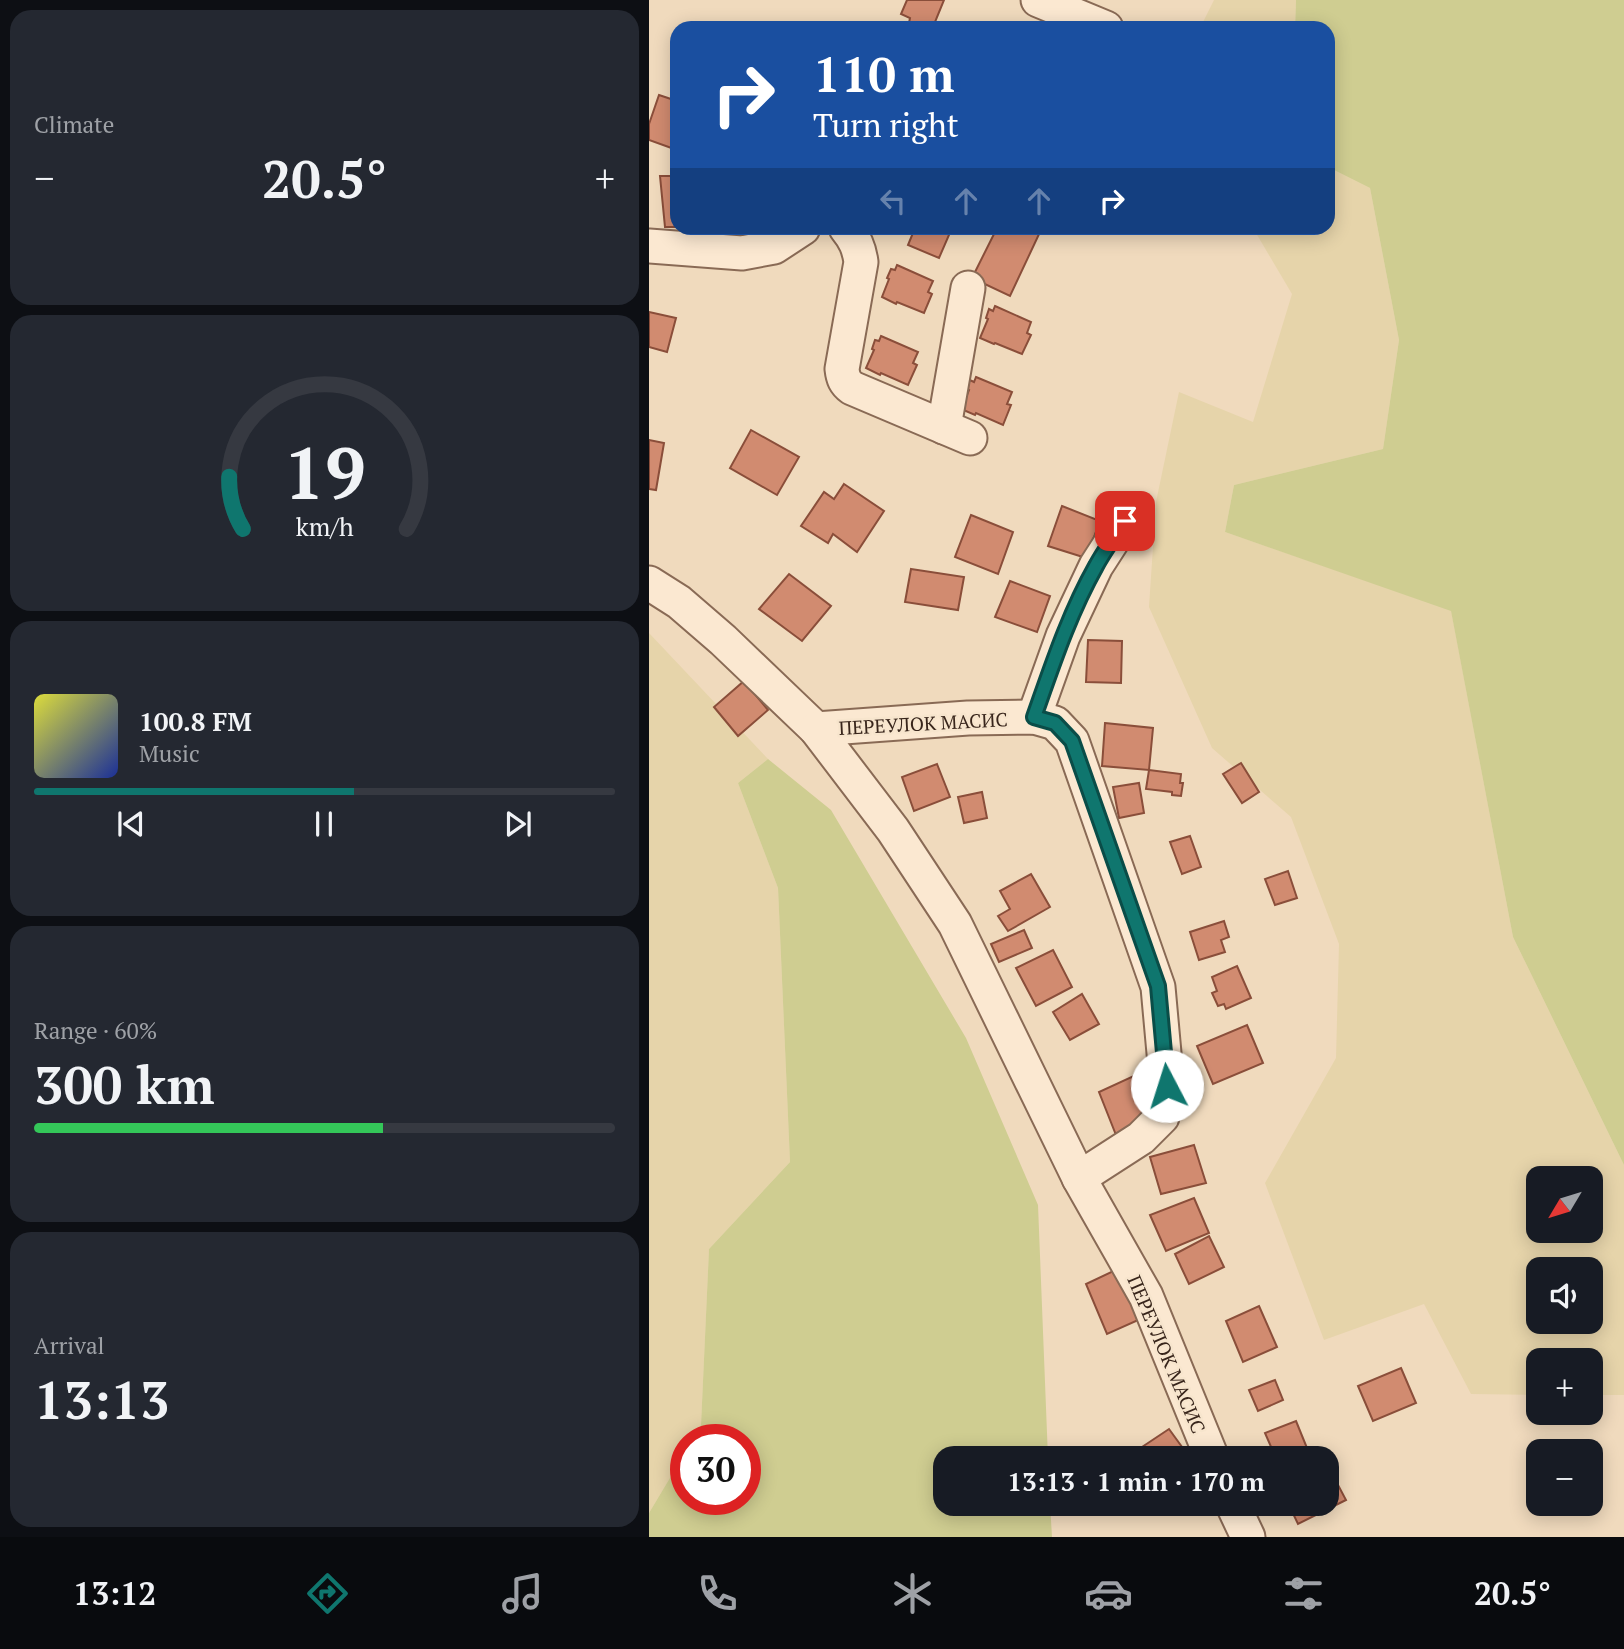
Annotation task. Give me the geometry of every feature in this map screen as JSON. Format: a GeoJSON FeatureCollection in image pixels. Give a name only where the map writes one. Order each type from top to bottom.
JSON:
{"type":"FeatureCollection","features":[{"type":"Feature","properties":{"kind":"street"},"geometry":{"type":"LineString","coordinates":[[1038,0],[1089,21]]}},
{"type":"Feature","properties":{"kind":"street"},"geometry":{"type":"LineString","coordinates":[[649,246],[742,253],[774,247],[792,235]]}},
{"type":"Feature","properties":{"kind":"street"},"geometry":{"type":"LineString","coordinates":[[852,235],[861,262],[842,369],[846,384],[957,432],[969,288]]}},
{"type":"Feature","properties":{"kind":"street"},"geometry":{"type":"LineString","coordinates":[[1034,717],[1063,636],[1096,566],[1125,521]]}},
{"type":"Feature","properties":{"kind":"street","name":"ПЕРЕУЛОК МАСИС"},"geometry":{"type":"LineString","coordinates":[[649,583],[679,603],[723,640],[816,729],[893,830],[955,924],[1079,1178],[1146,1296],[1207,1446]]}},
{"type":"Feature","properties":{"kind":"street","name":"ПЕРЕУЛОК МАСИС"},"geometry":{"type":"LineString","coordinates":[[816,729],[969,718],[1034,717],[1055,723],[1072,741],[1158,986],[1167,1086],[1162,1116],[1141,1138],[1079,1178]]}},
{"type":"Feature","properties":{"kind":"street"},"geometry":{"type":"LineString","coordinates":[[1238,1516],[1248,1537]]}},
{"type":"Feature","properties":{"kind":"shaded area"},"geometry":{"type":"Polygon","coordinates":[[[1214,0],[1296,0],[1295,21],[1204,21],[1214,0]]]}},
{"type":"Feature","properties":{"kind":"shaded area"},"geometry":{"type":"Polygon","coordinates":[[[1296,0],[1624,0],[1624,1165],[1513,937],[1451,611],[1225,532],[1234,485],[1383,449],[1399,340],[1370,188],[1335,170],[1335,21],[1295,21],[1296,0]]]}},
{"type":"Feature","properties":{"kind":"shaded area"},"geometry":{"type":"Polygon","coordinates":[[[1335,170],[1370,188],[1399,340],[1383,449],[1234,485],[1225,532],[1451,610],[1513,937],[1624,1165],[1624,1395],[1603,1395],[1603,1348],[1526,1348],[1526,1395],[1471,1394],[1424,1304],[1324,1340],[1265,1183],[1336,1058],[1339,944],[1291,817],[1212,748],[1149,607],[1156,502],[1179,392],[1253,422],[1292,294],[1257,235],[1335,235],[1335,170]]]}},
{"type":"Feature","properties":{"kind":"shaded area"},"geometry":{"type":"Polygon","coordinates":[[[649,633],[768,759],[738,783],[778,888],[790,1162],[709,1249],[701,1424],[670,1424],[670,1478],[649,1513],[649,633]]]}},
{"type":"Feature","properties":{"kind":"shaded area"},"geometry":{"type":"Polygon","coordinates":[[[768,759],[831,810],[966,1038],[1038,1205],[1048,1446],[933,1446],[933,1516],[1051,1516],[1052,1537],[649,1537],[649,1513],[670,1478],[670,1515],[761,1515],[761,1424],[701,1424],[709,1249],[790,1162],[778,888],[738,783],[768,759]]]}},
{"type":"Feature","properties":{"kind":"building"},"geometry":{"type":"Polygon","coordinates":[[[907,0],[944,0],[935,21],[909,21],[910,18],[901,14],[907,0]]]}},
{"type":"Feature","properties":{"kind":"building"},"geometry":{"type":"Polygon","coordinates":[[[659,95],[670,99],[670,148],[649,140],[649,124],[659,95]]]}},
{"type":"Feature","properties":{"kind":"building"},"geometry":{"type":"Polygon","coordinates":[[[660,176],[670,176],[670,227],[665,227],[660,176]]]}},
{"type":"Feature","properties":{"kind":"building"},"geometry":{"type":"Polygon","coordinates":[[[912,235],[949,235],[939,258],[908,245],[912,235]]]}},
{"type":"Feature","properties":{"kind":"building"},"geometry":{"type":"Polygon","coordinates":[[[994,235],[1039,235],[1010,296],[972,278],[994,235]]]}},
{"type":"Feature","properties":{"kind":"building"},"geometry":{"type":"Polygon","coordinates":[[[897,265],[933,281],[928,292],[932,294],[924,313],[882,297],[891,269],[895,270],[897,265]]]}},
{"type":"Feature","properties":{"kind":"building"},"geometry":{"type":"Polygon","coordinates":[[[995,306],[1031,322],[1027,333],[1031,335],[1022,354],[980,338],[989,309],[993,311],[995,306]]]}},
{"type":"Feature","properties":{"kind":"building"},"geometry":{"type":"Polygon","coordinates":[[[649,312],[676,318],[667,352],[649,347],[649,312]]]}},
{"type":"Feature","properties":{"kind":"building"},"geometry":{"type":"Polygon","coordinates":[[[881,336],[918,352],[913,363],[917,365],[908,385],[866,368],[874,350],[875,340],[879,341],[881,336]]]}},
{"type":"Feature","properties":{"kind":"building"},"geometry":{"type":"Polygon","coordinates":[[[976,377],[1012,392],[1007,404],[1011,405],[1003,425],[961,409],[970,380],[974,382],[976,377]]]}},
{"type":"Feature","properties":{"kind":"building"},"geometry":{"type":"Polygon","coordinates":[[[751,430],[799,457],[777,495],[730,468],[751,430]]]}},
{"type":"Feature","properties":{"kind":"building"},"geometry":{"type":"Polygon","coordinates":[[[649,440],[664,443],[656,490],[649,489],[649,440]]]}},
{"type":"Feature","properties":{"kind":"building"},"geometry":{"type":"Polygon","coordinates":[[[844,484],[884,511],[857,552],[833,534],[828,543],[801,526],[824,492],[834,499],[844,484]]]}},
{"type":"Feature","properties":{"kind":"building"},"geometry":{"type":"Polygon","coordinates":[[[1062,506],[1100,521],[1086,558],[1048,546],[1062,506]]]}},
{"type":"Feature","properties":{"kind":"building"},"geometry":{"type":"Polygon","coordinates":[[[971,515],[1013,532],[998,574],[955,557],[971,515]]]}},
{"type":"Feature","properties":{"kind":"building"},"geometry":{"type":"Polygon","coordinates":[[[911,569],[964,577],[958,610],[905,602],[911,569]]]}},
{"type":"Feature","properties":{"kind":"building"},"geometry":{"type":"Polygon","coordinates":[[[789,574],[831,606],[802,641],[759,609],[789,574]]]}},
{"type":"Feature","properties":{"kind":"building"},"geometry":{"type":"Polygon","coordinates":[[[1010,581],[1050,596],[1037,632],[995,617],[1010,581]]]}},
{"type":"Feature","properties":{"kind":"building"},"geometry":{"type":"Polygon","coordinates":[[[1088,640],[1122,641],[1121,683],[1086,682],[1088,640]]]}},
{"type":"Feature","properties":{"kind":"building"},"geometry":{"type":"Polygon","coordinates":[[[744,681],[768,710],[738,736],[714,707],[744,681]]]}},
{"type":"Feature","properties":{"kind":"building"},"geometry":{"type":"Polygon","coordinates":[[[1105,723],[1153,728],[1149,770],[1102,766],[1105,723]]]}},
{"type":"Feature","properties":{"kind":"building"},"geometry":{"type":"Polygon","coordinates":[[[1241,763],[1259,792],[1242,803],[1223,774],[1241,763]]]}},
{"type":"Feature","properties":{"kind":"building"},"geometry":{"type":"Polygon","coordinates":[[[937,764],[950,797],[914,811],[902,777],[937,764]]]}},
{"type":"Feature","properties":{"kind":"building"},"geometry":{"type":"Polygon","coordinates":[[[1149,770],[1181,774],[1181,796],[1172,795],[1172,792],[1146,789],[1149,770]]]}},
{"type":"Feature","properties":{"kind":"building"},"geometry":{"type":"Polygon","coordinates":[[[1139,783],[1144,813],[1119,818],[1113,787],[1139,783]]]}},
{"type":"Feature","properties":{"kind":"building"},"geometry":{"type":"Polygon","coordinates":[[[982,792],[987,818],[964,823],[958,797],[982,792]]]}},
{"type":"Feature","properties":{"kind":"building"},"geometry":{"type":"Polygon","coordinates":[[[1190,836],[1201,867],[1182,874],[1170,842],[1190,836]]]}},
{"type":"Feature","properties":{"kind":"building"},"geometry":{"type":"Polygon","coordinates":[[[1288,871],[1297,898],[1275,905],[1265,879],[1288,871]]]}},
{"type":"Feature","properties":{"kind":"building"},"geometry":{"type":"Polygon","coordinates":[[[1031,874],[1050,907],[1008,931],[998,916],[1010,909],[1000,891],[1031,874]]]}},
{"type":"Feature","properties":{"kind":"building"},"geometry":{"type":"Polygon","coordinates":[[[1224,921],[1229,937],[1221,940],[1225,952],[1199,960],[1190,932],[1224,921]]]}},
{"type":"Feature","properties":{"kind":"building"},"geometry":{"type":"Polygon","coordinates":[[[1024,930],[1032,948],[999,962],[991,944],[1024,930]]]}},
{"type":"Feature","properties":{"kind":"building"},"geometry":{"type":"Polygon","coordinates":[[[1053,950],[1072,987],[1036,1006],[1016,968],[1053,950]]]}},
{"type":"Feature","properties":{"kind":"building"},"geometry":{"type":"Polygon","coordinates":[[[1237,966],[1251,998],[1226,1009],[1224,1004],[1218,1006],[1212,993],[1217,991],[1212,977],[1237,966]]]}},
{"type":"Feature","properties":{"kind":"building"},"geometry":{"type":"Polygon","coordinates":[[[1082,994],[1099,1024],[1070,1040],[1053,1012],[1082,994]]]}},
{"type":"Feature","properties":{"kind":"building"},"geometry":{"type":"Polygon","coordinates":[[[1247,1025],[1263,1063],[1213,1084],[1197,1046],[1247,1025]]]}},
{"type":"Feature","properties":{"kind":"building"},"geometry":{"type":"Polygon","coordinates":[[[1138,1074],[1157,1116],[1116,1135],[1099,1092],[1138,1074]]]}},
{"type":"Feature","properties":{"kind":"building"},"geometry":{"type":"Polygon","coordinates":[[[1194,1145],[1206,1183],[1161,1194],[1150,1157],[1194,1145]]]}},
{"type":"Feature","properties":{"kind":"building"},"geometry":{"type":"Polygon","coordinates":[[[1194,1198],[1209,1233],[1166,1251],[1150,1215],[1194,1198]]]}},
{"type":"Feature","properties":{"kind":"building"},"geometry":{"type":"Polygon","coordinates":[[[1209,1236],[1224,1267],[1189,1284],[1175,1254],[1209,1236]]]}},
{"type":"Feature","properties":{"kind":"building"},"geometry":{"type":"Polygon","coordinates":[[[1122,1267],[1145,1317],[1107,1334],[1086,1284],[1122,1267]]]}},
{"type":"Feature","properties":{"kind":"building"},"geometry":{"type":"Polygon","coordinates":[[[1259,1306],[1277,1347],[1243,1362],[1226,1321],[1259,1306]]]}},
{"type":"Feature","properties":{"kind":"building"},"geometry":{"type":"Polygon","coordinates":[[[1401,1368],[1416,1403],[1373,1421],[1358,1386],[1401,1368]]]}},
{"type":"Feature","properties":{"kind":"building"},"geometry":{"type":"Polygon","coordinates":[[[1275,1380],[1283,1400],[1258,1411],[1249,1390],[1275,1380]]]}},
{"type":"Feature","properties":{"kind":"building"},"geometry":{"type":"Polygon","coordinates":[[[1296,1421],[1306,1446],[1271,1446],[1265,1433],[1296,1421]]]}},
{"type":"Feature","properties":{"kind":"building"},"geometry":{"type":"Polygon","coordinates":[[[1169,1429],[1181,1446],[1144,1446],[1169,1429]]]}},
{"type":"Feature","properties":{"kind":"building"},"geometry":{"type":"Polygon","coordinates":[[[1339,1487],[1346,1500],[1339,1504],[1339,1487]]]}},
{"type":"Feature","properties":{"kind":"building"},"geometry":{"type":"Polygon","coordinates":[[[1294,1516],[1314,1516],[1298,1524],[1294,1516]]]}},
{"type":"Feature","properties":{"kind":"route"},"geometry":{"type":"LineString","coordinates":[[1125,521],[1096,566],[1063,636],[1034,717],[1055,723],[1072,741],[1158,986],[1167,1086]]}}]}
